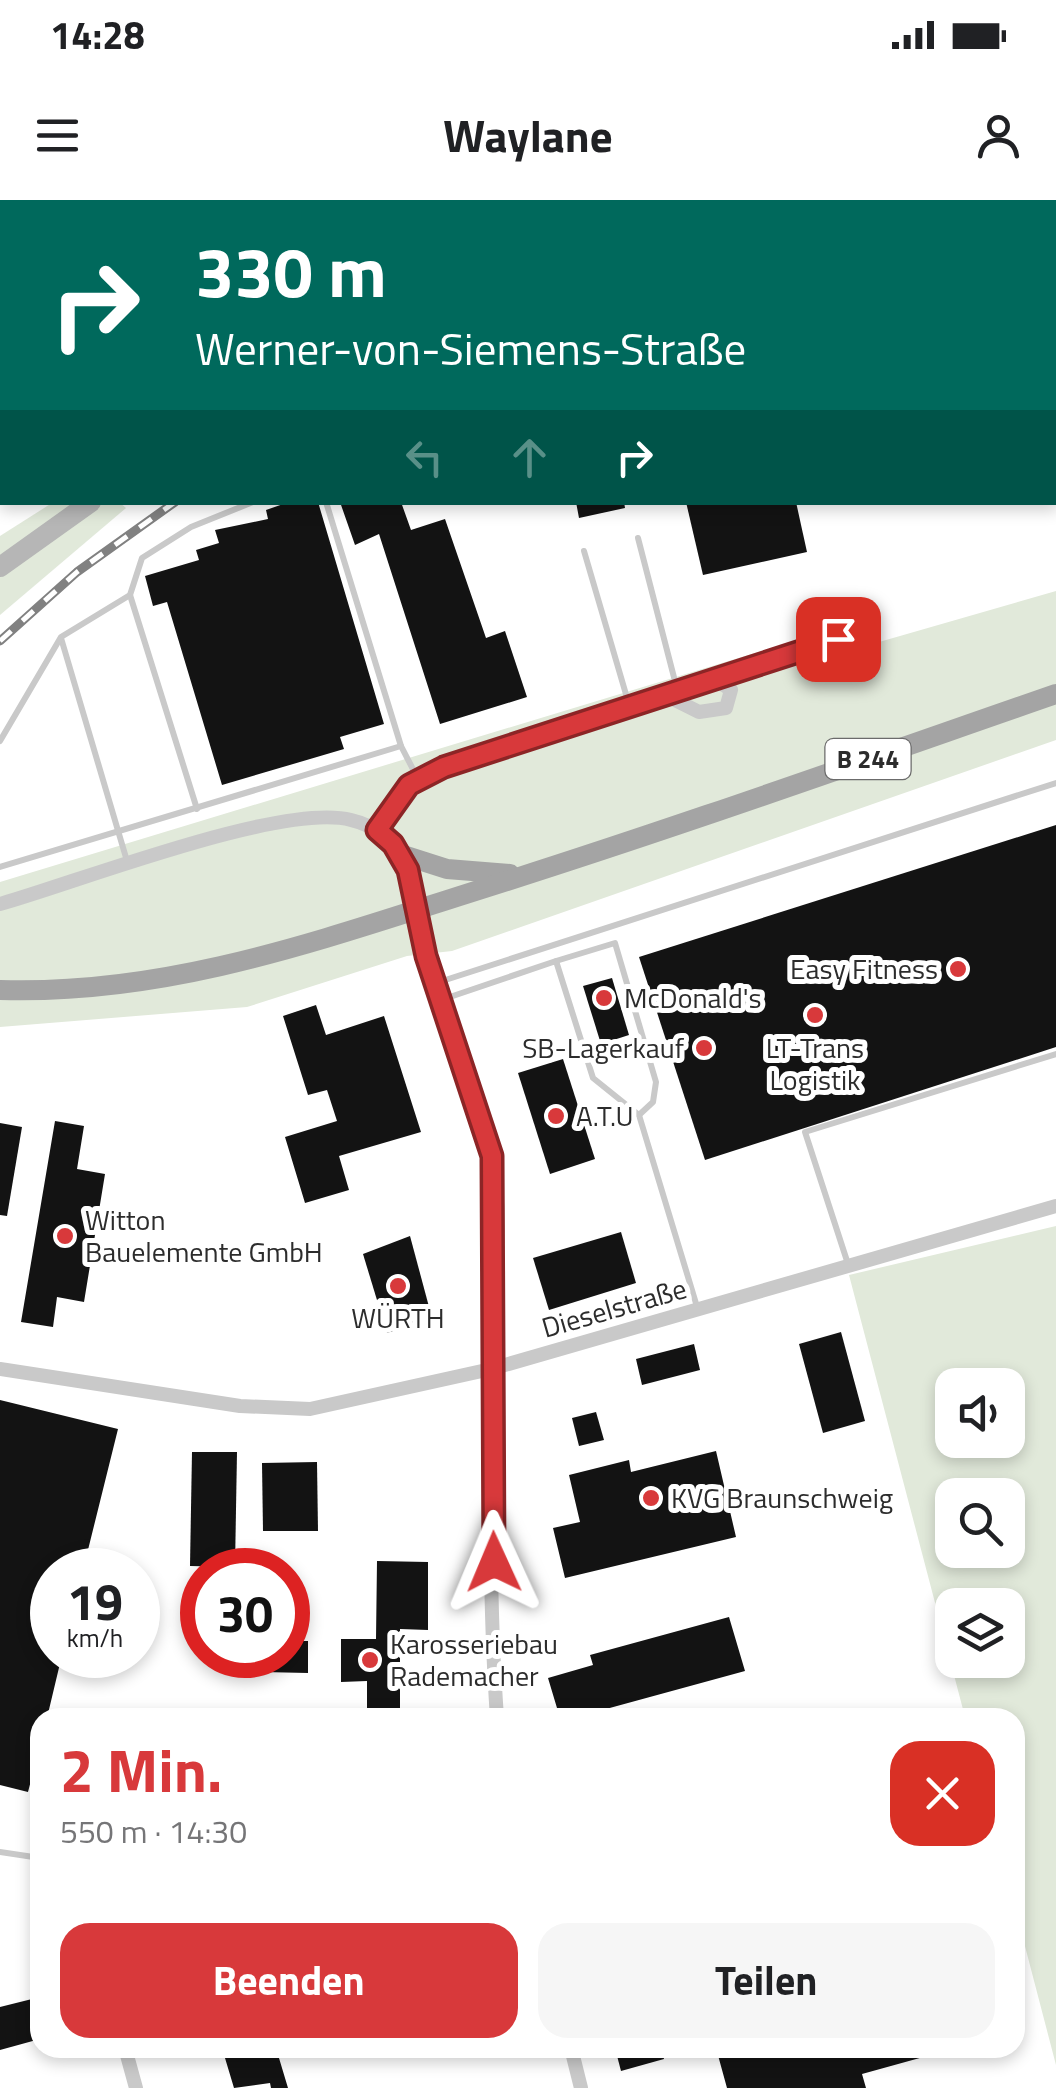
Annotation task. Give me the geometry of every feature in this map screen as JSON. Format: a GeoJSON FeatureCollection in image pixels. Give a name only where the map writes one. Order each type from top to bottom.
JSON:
{"type":"FeatureCollection","features":[{"type":"Feature","properties":{"kind":"main road"},"geometry":{"type":"LineString","coordinates":[[0,567],[87,505]]}},
{"type":"Feature","properties":{"kind":"main road","name":"B 244"},"geometry":{"type":"LineString","coordinates":[[0,990],[80,989],[180,978],[278,954],[526,875],[1056,694]]}},
{"type":"Feature","properties":{"kind":"main road","name":"B 244"},"geometry":{"type":"LineString","coordinates":[[400,854],[466,872],[526,875]]}},
{"type":"Feature","properties":{"kind":"street"},"geometry":{"type":"LineString","coordinates":[[377,830],[400,794],[418,778],[838,639]]}},
{"type":"Feature","properties":{"kind":"street"},"geometry":{"type":"LineString","coordinates":[[672,693],[700,712],[726,708],[731,690],[715,679]]}},
{"type":"Feature","properties":{"kind":"street"},"geometry":{"type":"LineString","coordinates":[[0,904],[297,819],[345,818],[377,830],[400,854],[413,884],[436,983],[494,1172],[491,1369],[497,1708]]}},
{"type":"Feature","properties":{"kind":"street","name":"Dieselstraße"},"geometry":{"type":"LineString","coordinates":[[0,1369],[286,1410],[310,1409],[491,1369],[1056,1206]]}},
{"type":"Feature","properties":{"kind":"street"},"geometry":{"type":"LineString","coordinates":[[127,2058],[136,2088]]}},
{"type":"Feature","properties":{"kind":"street"},"geometry":{"type":"LineString","coordinates":[[574,2058],[581,2088]]}},
{"type":"Feature","properties":{"kind":"lane"},"geometry":{"type":"LineString","coordinates":[[197,809],[130,595],[142,558],[191,527],[245,505]]}},
{"type":"Feature","properties":{"kind":"lane"},"geometry":{"type":"LineString","coordinates":[[327,505],[401,746],[418,778]]}},
{"type":"Feature","properties":{"kind":"lane"},"geometry":{"type":"LineString","coordinates":[[638,538],[672,693]]}},
{"type":"Feature","properties":{"kind":"lane"},"geometry":{"type":"LineString","coordinates":[[584,551],[630,708]]}},
{"type":"Feature","properties":{"kind":"lane"},"geometry":{"type":"LineString","coordinates":[[0,741],[61,637],[130,595]]}},
{"type":"Feature","properties":{"kind":"lane"},"geometry":{"type":"LineString","coordinates":[[61,637],[128,866]]}},
{"type":"Feature","properties":{"kind":"lane"},"geometry":{"type":"LineString","coordinates":[[0,867],[401,746]]}},
{"type":"Feature","properties":{"kind":"lane"},"geometry":{"type":"LineString","coordinates":[[436,983],[1056,783]]}},
{"type":"Feature","properties":{"kind":"lane"},"geometry":{"type":"LineString","coordinates":[[441,1000],[616,943],[656,1082],[653,1102],[640,1116]]}},
{"type":"Feature","properties":{"kind":"lane"},"geometry":{"type":"LineString","coordinates":[[556,962],[592,1078],[640,1116],[698,1311]]}},
{"type":"Feature","properties":{"kind":"lane"},"geometry":{"type":"LineString","coordinates":[[848,1264],[806,1132],[1056,1054]]}},
{"type":"Feature","properties":{"kind":"lane"},"geometry":{"type":"LineString","coordinates":[[0,1852],[30,1856]]}},
{"type":"Feature","properties":{"kind":"green space"},"geometry":{"type":"Polygon","coordinates":[[[49,505],[126,508],[0,615],[0,536],[49,505]]]}},
{"type":"Feature","properties":{"kind":"green space"},"geometry":{"type":"Polygon","coordinates":[[[1056,591],[1056,740],[452,951],[407,956],[247,1007],[0,1027],[0,882],[821,633],[834,655],[1056,591]]]}},
{"type":"Feature","properties":{"kind":"green space"},"geometry":{"type":"Polygon","coordinates":[[[1056,1226],[1056,2065],[1025,1946],[1025,1708],[963,1708],[955,1678],[1025,1678],[1025,1588],[935,1588],[935,1603],[849,1275],[1056,1226]]]}},
{"type":"Feature","properties":{"kind":"building"},"geometry":{"type":"Polygon","coordinates":[[[280,505],[319,505],[384,724],[340,737],[344,749],[222,785],[167,602],[153,606],[145,576],[199,560],[196,550],[219,543],[215,530],[268,519],[266,510],[280,505]]]}},
{"type":"Feature","properties":{"kind":"building"},"geometry":{"type":"Polygon","coordinates":[[[341,505],[402,505],[411,530],[445,519],[486,638],[505,631],[527,697],[440,724],[379,534],[355,545],[341,505]]]}},
{"type":"Feature","properties":{"kind":"building"},"geometry":{"type":"Polygon","coordinates":[[[577,505],[624,505],[625,508],[579,518],[577,505]]]}},
{"type":"Feature","properties":{"kind":"building"},"geometry":{"type":"Polygon","coordinates":[[[687,505],[797,505],[807,552],[703,575],[687,505]]]}},
{"type":"Feature","properties":{"kind":"building"},"geometry":{"type":"Polygon","coordinates":[[[1056,825],[1056,1047],[705,1160],[639,957],[1056,825]]]}},
{"type":"Feature","properties":{"kind":"building"},"geometry":{"type":"Polygon","coordinates":[[[612,978],[629,1035],[601,1044],[583,986],[612,978]]]}},
{"type":"Feature","properties":{"kind":"building"},"geometry":{"type":"Polygon","coordinates":[[[316,1005],[326,1035],[384,1016],[421,1132],[339,1156],[349,1190],[305,1203],[285,1137],[337,1121],[327,1090],[308,1095],[283,1016],[316,1005]]]}},
{"type":"Feature","properties":{"kind":"building","name":"A.T.U"},"geometry":{"type":"Polygon","coordinates":[[[563,1059],[595,1159],[550,1174],[518,1073],[563,1059]]]}},
{"type":"Feature","properties":{"kind":"building","name":"Witton Bauelemente GmbH"},"geometry":{"type":"Polygon","coordinates":[[[55,1121],[84,1126],[77,1169],[105,1174],[84,1302],[57,1297],[53,1327],[21,1322],[55,1121]]]}},
{"type":"Feature","properties":{"kind":"building"},"geometry":{"type":"Polygon","coordinates":[[[0,1123],[22,1127],[7,1216],[0,1215],[0,1123]]]}},
{"type":"Feature","properties":{"kind":"building"},"geometry":{"type":"Polygon","coordinates":[[[621,1232],[636,1283],[549,1310],[533,1258],[621,1232]]]}},
{"type":"Feature","properties":{"kind":"building","name":"WÜRTH"},"geometry":{"type":"Polygon","coordinates":[[[410,1236],[432,1318],[387,1333],[363,1254],[410,1236]]]}},
{"type":"Feature","properties":{"kind":"building"},"geometry":{"type":"Polygon","coordinates":[[[841,1332],[865,1421],[823,1433],[799,1344],[841,1332]]]}},
{"type":"Feature","properties":{"kind":"building"},"geometry":{"type":"Polygon","coordinates":[[[694,1344],[700,1370],[642,1385],[636,1359],[694,1344]]]}},
{"type":"Feature","properties":{"kind":"building"},"geometry":{"type":"Polygon","coordinates":[[[0,1400],[118,1429],[88,1548],[30,1548],[30,1678],[57,1678],[49,1708],[30,1708],[28,1792],[0,1785],[0,1400]]]}},
{"type":"Feature","properties":{"kind":"building"},"geometry":{"type":"Polygon","coordinates":[[[596,1412],[604,1440],[579,1446],[572,1418],[596,1412]]]}},
{"type":"Feature","properties":{"kind":"building","name":"KVG Braunschweig"},"geometry":{"type":"Polygon","coordinates":[[[716,1451],[736,1537],[565,1578],[553,1528],[580,1522],[569,1475],[629,1460],[631,1472],[716,1451]]]}},
{"type":"Feature","properties":{"kind":"building"},"geometry":{"type":"Polygon","coordinates":[[[192,1452],[237,1452],[235,1548],[190,1548],[192,1452]]]}},
{"type":"Feature","properties":{"kind":"building"},"geometry":{"type":"Polygon","coordinates":[[[317,1462],[318,1531],[263,1531],[262,1463],[317,1462]]]}},
{"type":"Feature","properties":{"kind":"building"},"geometry":{"type":"Polygon","coordinates":[[[377,1561],[428,1562],[428,1630],[400,1629],[400,1708],[367,1708],[367,1681],[341,1682],[341,1639],[376,1639],[377,1561]]]}},
{"type":"Feature","properties":{"kind":"building"},"geometry":{"type":"Polygon","coordinates":[[[729,1617],[745,1671],[610,1708],[557,1708],[548,1678],[593,1665],[590,1655],[729,1617]]]}},
{"type":"Feature","properties":{"kind":"building"},"geometry":{"type":"Polygon","coordinates":[[[30,2000],[30,2042],[0,2050],[0,2007],[30,2000]]]}},
{"type":"Feature","properties":{"kind":"building"},"geometry":{"type":"Polygon","coordinates":[[[225,2058],[279,2058],[288,2088],[271,2088],[270,2083],[234,2088],[225,2058]]]}},
{"type":"Feature","properties":{"kind":"building"},"geometry":{"type":"Polygon","coordinates":[[[618,2058],[664,2058],[664,2059],[621,2071],[618,2058]]]}},
{"type":"Feature","properties":{"kind":"building"},"geometry":{"type":"Polygon","coordinates":[[[719,2058],[920,2058],[862,2074],[866,2088],[727,2088],[719,2058]]]}},
{"type":"Feature","properties":{"kind":"railway"},"geometry":{"type":"LineString","coordinates":[[0,641],[77,572],[171,505]]}},
{"type":"Feature","properties":{"kind":"place","name":"Easy Fitness"},"geometry":{"type":"Point","coordinates":[958,969]}},
{"type":"Feature","properties":{"kind":"place","name":"McDonald's"},"geometry":{"type":"Point","coordinates":[604,998]}},
{"type":"Feature","properties":{"kind":"place","name":"LT-Trans Logistik"},"geometry":{"type":"Point","coordinates":[815,1015]}},
{"type":"Feature","properties":{"kind":"place","name":"SB-Lagerkauf"},"geometry":{"type":"Point","coordinates":[704,1048]}},
{"type":"Feature","properties":{"kind":"place","name":"A.T.U"},"geometry":{"type":"Point","coordinates":[556,1116]}},
{"type":"Feature","properties":{"kind":"place","name":"Witton Bauelemente GmbH"},"geometry":{"type":"Point","coordinates":[65,1236]}},
{"type":"Feature","properties":{"kind":"place","name":"WÜRTH"},"geometry":{"type":"Point","coordinates":[398,1286]}},
{"type":"Feature","properties":{"kind":"place","name":"KVG Braunschweig"},"geometry":{"type":"Point","coordinates":[651,1498]}},
{"type":"Feature","properties":{"kind":"place","name":"Karosseriebau Rademacher"},"geometry":{"type":"Point","coordinates":[370,1660]}},
{"type":"Feature","properties":{"kind":"route"},"geometry":{"type":"LineString","coordinates":[[494,1562],[492,1156],[426,956],[413,884],[400,854],[377,830],[409,785],[444,767],[838,639]]}}]}
